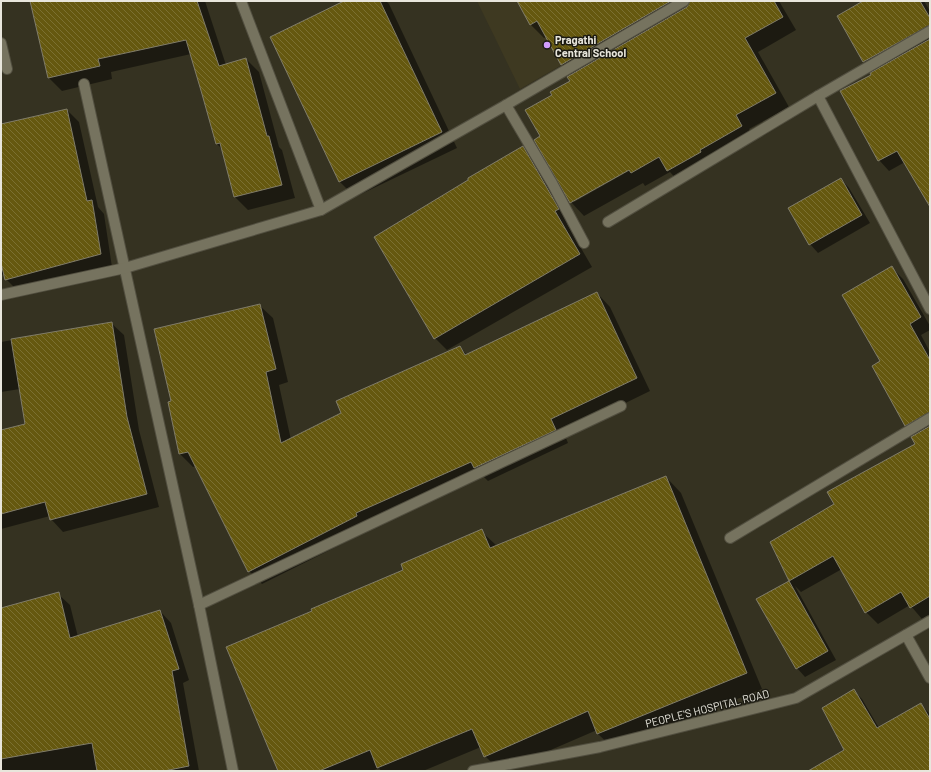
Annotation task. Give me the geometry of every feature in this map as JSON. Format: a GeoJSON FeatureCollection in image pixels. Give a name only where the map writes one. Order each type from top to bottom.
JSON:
{"type":"FeatureCollection","features":[{"type":"Feature","properties":{"kind":"street"},"geometry":{"type":"LineString","coordinates":[[241,1],[321,210]]}},
{"type":"Feature","properties":{"kind":"street"},"geometry":{"type":"LineString","coordinates":[[1,295],[126,268],[321,210],[506,106],[684,1]]}},
{"type":"Feature","properties":{"kind":"street"},"geometry":{"type":"LineString","coordinates":[[608,222],[818,96],[930,31]]}},
{"type":"Feature","properties":{"kind":"street"},"geometry":{"type":"LineString","coordinates":[[1,42],[7,69]]}},
{"type":"Feature","properties":{"kind":"street"},"geometry":{"type":"LineString","coordinates":[[84,84],[126,268],[199,605],[233,771]]}},
{"type":"Feature","properties":{"kind":"street"},"geometry":{"type":"LineString","coordinates":[[818,96],[930,309]]}},
{"type":"Feature","properties":{"kind":"street"},"geometry":{"type":"LineString","coordinates":[[506,106],[552,183],[584,243]]}},
{"type":"Feature","properties":{"kind":"street"},"geometry":{"type":"LineString","coordinates":[[199,605],[621,406]]}},
{"type":"Feature","properties":{"kind":"street"},"geometry":{"type":"LineString","coordinates":[[730,538],[930,418]]}},
{"type":"Feature","properties":{"kind":"street","name":"PEOPLE'S HOSPITAL ROAD"},"geometry":{"type":"LineString","coordinates":[[473,771],[600,747],[796,698],[930,621]]}},
{"type":"Feature","properties":{"kind":"street"},"geometry":{"type":"LineString","coordinates":[[906,635],[930,678]]}},
{"type":"Feature","properties":{"kind":"shaded area","name":"Pragathi Central School"},"geometry":{"type":"Polygon","coordinates":[[[477,1],[672,1],[520,89],[477,1]]]}},
{"type":"Feature","properties":{"kind":"building"},"geometry":{"type":"Polygon","coordinates":[[[30,1],[197,1],[219,66],[246,58],[282,185],[234,197],[220,143],[216,144],[186,40],[98,59],[100,66],[48,78],[30,1]]]}},
{"type":"Feature","properties":{"kind":"building"},"geometry":{"type":"Polygon","coordinates":[[[344,1],[380,1],[442,132],[339,182],[270,37],[344,1]]]}},
{"type":"Feature","properties":{"kind":"building"},"geometry":{"type":"Polygon","coordinates":[[[517,1],[671,1],[561,65],[537,21],[530,25],[517,1]]]}},
{"type":"Feature","properties":{"kind":"building"},"geometry":{"type":"Polygon","coordinates":[[[690,1],[774,1],[783,17],[745,38],[776,93],[736,115],[742,126],[700,150],[701,152],[667,171],[659,157],[631,173],[629,170],[570,203],[534,140],[540,136],[525,110],[552,95],[550,92],[570,81],[567,77],[687,7],[690,1]]]}},
{"type":"Feature","properties":{"kind":"building"},"geometry":{"type":"Polygon","coordinates":[[[863,1],[920,1],[930,18],[930,25],[863,62],[837,16],[863,1]]]}},
{"type":"Feature","properties":{"kind":"building"},"geometry":{"type":"Polygon","coordinates":[[[930,39],[930,207],[897,151],[878,161],[840,91],[871,75],[870,73],[930,39]]]}},
{"type":"Feature","properties":{"kind":"building"},"geometry":{"type":"Polygon","coordinates":[[[67,109],[87,201],[92,200],[101,254],[5,280],[1,263],[1,124],[67,109]]]}},
{"type":"Feature","properties":{"kind":"building"},"geometry":{"type":"Polygon","coordinates":[[[523,146],[559,209],[555,211],[580,254],[434,339],[374,237],[468,180],[468,178],[523,146]]]}},
{"type":"Feature","properties":{"kind":"building"},"geometry":{"type":"Polygon","coordinates":[[[841,178],[862,215],[809,245],[788,208],[841,178]]]}},
{"type":"Feature","properties":{"kind":"building"},"geometry":{"type":"Polygon","coordinates":[[[892,266],[921,317],[910,324],[930,360],[930,412],[905,426],[872,366],[880,361],[842,295],[892,266]]]}},
{"type":"Feature","properties":{"kind":"building"},"geometry":{"type":"Polygon","coordinates":[[[597,292],[637,378],[551,419],[556,430],[474,468],[471,462],[356,513],[357,516],[248,572],[188,452],[179,454],[168,402],[171,401],[154,329],[260,304],[276,369],[266,372],[281,443],[341,413],[336,401],[460,346],[465,355],[597,292]]]}},
{"type":"Feature","properties":{"kind":"building"},"geometry":{"type":"Polygon","coordinates":[[[112,322],[127,417],[147,494],[50,520],[45,502],[1,514],[1,430],[25,424],[11,339],[112,322]]]}},
{"type":"Feature","properties":{"kind":"building"},"geometry":{"type":"Polygon","coordinates":[[[930,426],[930,596],[910,608],[901,592],[865,613],[833,556],[789,581],[770,542],[834,504],[827,492],[915,444],[911,437],[930,426]]]}},
{"type":"Feature","properties":{"kind":"building"},"geometry":{"type":"Polygon","coordinates":[[[666,476],[747,673],[597,734],[588,711],[484,757],[472,729],[377,768],[370,750],[319,771],[278,771],[226,647],[312,611],[311,609],[403,570],[401,564],[482,529],[490,548],[666,476]]]}},
{"type":"Feature","properties":{"kind":"building"},"geometry":{"type":"Polygon","coordinates":[[[789,581],[828,651],[796,669],[756,599],[789,581]]]}},
{"type":"Feature","properties":{"kind":"building"},"geometry":{"type":"Polygon","coordinates":[[[59,592],[70,638],[160,610],[179,669],[172,671],[189,766],[164,771],[97,771],[92,743],[1,759],[1,608],[59,592]]]}},
{"type":"Feature","properties":{"kind":"building"},"geometry":{"type":"Polygon","coordinates":[[[854,689],[877,728],[921,703],[930,719],[930,771],[808,771],[844,750],[822,708],[854,689]]]}},
{"type":"Feature","properties":{"kind":"place","name":"Pragathi Central School"},"geometry":{"type":"Point","coordinates":[547,45]}}]}
